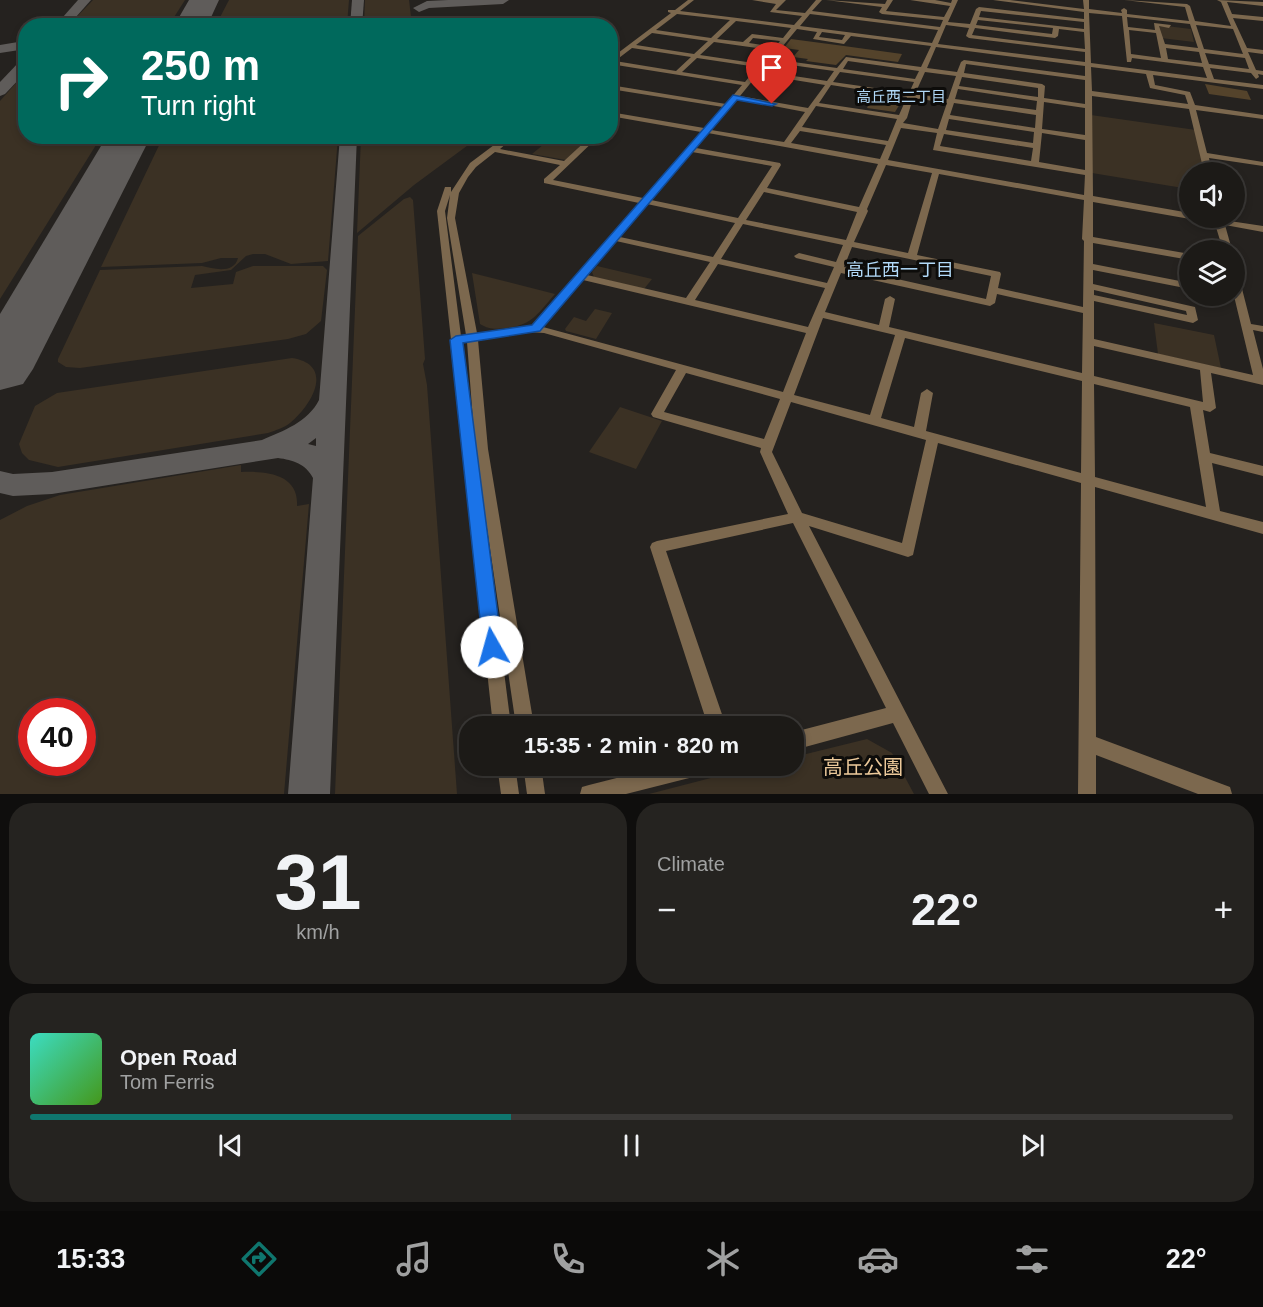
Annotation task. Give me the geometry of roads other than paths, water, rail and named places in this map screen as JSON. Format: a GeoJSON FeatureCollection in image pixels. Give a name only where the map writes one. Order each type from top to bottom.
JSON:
{"type":"FeatureCollection","features":[{"type":"Feature","properties":{"kind":"street"},"geometry":{"type":"LineString","coordinates":[[618,56],[651,31],[684,0]]}},
{"type":"Feature","properties":{"kind":"street"},"geometry":{"type":"LineString","coordinates":[[618,49],[691,0]]}},
{"type":"Feature","properties":{"kind":"street"},"geometry":{"type":"LineString","coordinates":[[755,0],[782,2]]}},
{"type":"Feature","properties":{"kind":"street"},"geometry":{"type":"LineString","coordinates":[[536,328],[819,0]]}},
{"type":"Feature","properties":{"kind":"street"},"geometry":{"type":"LineString","coordinates":[[829,0],[870,10],[868,14]]}},
{"type":"Feature","properties":{"kind":"street"},"geometry":{"type":"LineString","coordinates":[[890,0],[882,12],[945,24]]}},
{"type":"Feature","properties":{"kind":"street"},"geometry":{"type":"LineString","coordinates":[[913,0],[954,2],[920,76],[812,331],[766,452],[939,794]]}},
{"type":"Feature","properties":{"kind":"street"},"geometry":{"type":"LineString","coordinates":[[996,0],[1193,26]]}},
{"type":"Feature","properties":{"kind":"street"},"geometry":{"type":"LineString","coordinates":[[1059,0],[1087,13]]}},
{"type":"Feature","properties":{"kind":"street"},"geometry":{"type":"LineString","coordinates":[[1222,0],[1263,4]]}},
{"type":"Feature","properties":{"kind":"street"},"geometry":{"type":"LineString","coordinates":[[1222,0],[1231,16],[1263,95]]}},
{"type":"Feature","properties":{"kind":"street"},"geometry":{"type":"LineString","coordinates":[[782,2],[772,11],[973,26],[1055,36]]}},
{"type":"Feature","properties":{"kind":"street"},"geometry":{"type":"LineString","coordinates":[[1124,2],[1145,10]]}},
{"type":"Feature","properties":{"kind":"street"},"geometry":{"type":"LineString","coordinates":[[1124,2],[1187,6],[1211,81]]}},
{"type":"Feature","properties":{"kind":"street"},"geometry":{"type":"LineString","coordinates":[[1124,2],[1130,70]]}},
{"type":"Feature","properties":{"kind":"street"},"geometry":{"type":"LineString","coordinates":[[845,17],[854,6]]}},
{"type":"Feature","properties":{"kind":"street"},"geometry":{"type":"LineString","coordinates":[[854,6],[886,6]]}},
{"type":"Feature","properties":{"kind":"street"},"geometry":{"type":"LineString","coordinates":[[1087,13],[1013,13],[979,9],[969,36],[1088,51]]}},
{"type":"Feature","properties":{"kind":"street"},"geometry":{"type":"LineString","coordinates":[[673,11],[1261,87]]}},
{"type":"Feature","properties":{"kind":"street"},"geometry":{"type":"LineString","coordinates":[[1011,22],[1013,13]]}},
{"type":"Feature","properties":{"kind":"street"},"geometry":{"type":"LineString","coordinates":[[976,18],[1056,27],[1087,13]]}},
{"type":"Feature","properties":{"kind":"street"},"geometry":{"type":"LineString","coordinates":[[1087,13],[1089,93],[1087,794]]}},
{"type":"Feature","properties":{"kind":"street"},"geometry":{"type":"LineString","coordinates":[[1178,13],[1190,15]]}},
{"type":"Feature","properties":{"kind":"street"},"geometry":{"type":"LineString","coordinates":[[1231,16],[1263,20]]}},
{"type":"Feature","properties":{"kind":"street"},"geometry":{"type":"LineString","coordinates":[[677,73],[735,19]]}},
{"type":"Feature","properties":{"kind":"street"},"geometry":{"type":"LineString","coordinates":[[1166,60],[1156,24],[1236,28]]}},
{"type":"Feature","properties":{"kind":"street"},"geometry":{"type":"LineString","coordinates":[[1054,47],[1056,27]]}},
{"type":"Feature","properties":{"kind":"street"},"geometry":{"type":"LineString","coordinates":[[1126,28],[1158,32]]}},
{"type":"Feature","properties":{"kind":"street"},"geometry":{"type":"LineString","coordinates":[[651,31],[777,49]]}},
{"type":"Feature","properties":{"kind":"street"},"geometry":{"type":"LineString","coordinates":[[744,45],[752,36],[784,40]]}},
{"type":"Feature","properties":{"kind":"street"},"geometry":{"type":"LineString","coordinates":[[1005,54],[1006,41]]}},
{"type":"Feature","properties":{"kind":"street"},"geometry":{"type":"LineString","coordinates":[[631,46],[762,66],[920,76],[959,75],[1042,86]]}},
{"type":"Feature","properties":{"kind":"street"},"geometry":{"type":"LineString","coordinates":[[1162,46],[1201,51],[1263,52]]}},
{"type":"Feature","properties":{"kind":"street"},"geometry":{"type":"LineString","coordinates":[[1129,56],[1263,73]]}},
{"type":"Feature","properties":{"kind":"street"},"geometry":{"type":"LineString","coordinates":[[786,145],[846,59],[920,76]]}},
{"type":"Feature","properties":{"kind":"street"},"geometry":{"type":"LineString","coordinates":[[1088,78],[964,62],[936,148],[1088,173]]}},
{"type":"Feature","properties":{"kind":"street"},"geometry":{"type":"LineString","coordinates":[[618,63],[746,84]]}},
{"type":"Feature","properties":{"kind":"street"},"geometry":{"type":"LineString","coordinates":[[762,66],[829,83],[1040,113]]}},
{"type":"Feature","properties":{"kind":"street"},"geometry":{"type":"LineString","coordinates":[[1035,164],[1044,72]]}},
{"type":"Feature","properties":{"kind":"street"},"geometry":{"type":"LineString","coordinates":[[1149,72],[1152,87],[1188,93],[1205,162]]}},
{"type":"Feature","properties":{"kind":"street"},"geometry":{"type":"LineString","coordinates":[[955,87],[1088,106]]}},
{"type":"Feature","properties":{"kind":"street"},"geometry":{"type":"LineString","coordinates":[[618,88],[728,106]]}},
{"type":"Feature","properties":{"kind":"street"},"geometry":{"type":"LineString","coordinates":[[1089,93],[1263,117]]}},
{"type":"Feature","properties":{"kind":"street"},"geometry":{"type":"LineString","coordinates":[[736,97],[812,107],[1037,146]]}},
{"type":"Feature","properties":{"kind":"street"},"geometry":{"type":"LineString","coordinates":[[618,115],[1179,214]]}},
{"type":"Feature","properties":{"kind":"street"},"geometry":{"type":"LineString","coordinates":[[946,117],[1088,138]]}},
{"type":"Feature","properties":{"kind":"street"},"geometry":{"type":"LineString","coordinates":[[798,128],[891,144]]}},
{"type":"Feature","properties":{"kind":"street"},"geometry":{"type":"LineString","coordinates":[[491,144],[455,176],[441,211],[501,716]]}},
{"type":"Feature","properties":{"kind":"street"},"geometry":{"type":"LineString","coordinates":[[502,144],[473,165],[455,193],[451,208],[457,259],[472,338],[482,449],[523,716]]}},
{"type":"Feature","properties":{"kind":"street"},"geometry":{"type":"LineString","coordinates":[[588,144],[548,181],[741,221],[807,239],[850,243],[996,274],[990,303],[799,256]]}},
{"type":"Feature","properties":{"kind":"street"},"geometry":{"type":"LineString","coordinates":[[689,302],[777,165],[690,149]]}},
{"type":"Feature","properties":{"kind":"street"},"geometry":{"type":"LineString","coordinates":[[495,150],[567,164]]}},
{"type":"Feature","properties":{"kind":"street"},"geometry":{"type":"LineString","coordinates":[[1203,154],[1263,164]]}},
{"type":"Feature","properties":{"kind":"street"},"geometry":{"type":"LineString","coordinates":[[912,257],[936,172]]}},
{"type":"Feature","properties":{"kind":"street"},"geometry":{"type":"LineString","coordinates":[[761,189],[864,211]]}},
{"type":"Feature","properties":{"kind":"street"},"geometry":{"type":"LineString","coordinates":[[1245,225],[1263,229]]}},
{"type":"Feature","properties":{"kind":"street"},"geometry":{"type":"LineString","coordinates":[[613,238],[832,286]]}},
{"type":"Feature","properties":{"kind":"street"},"geometry":{"type":"LineString","coordinates":[[1087,238],[1179,255]]}},
{"type":"Feature","properties":{"kind":"street"},"geometry":{"type":"LineString","coordinates":[[1088,266],[1179,284]]}},
{"type":"Feature","properties":{"kind":"street"},"geometry":{"type":"LineString","coordinates":[[580,276],[812,331]]}},
{"type":"Feature","properties":{"kind":"street"},"geometry":{"type":"LineString","coordinates":[[992,290],[1088,311]]}},
{"type":"Feature","properties":{"kind":"street"},"geometry":{"type":"LineString","coordinates":[[1088,292],[1191,309],[1193,320],[1088,292]]}},
{"type":"Feature","properties":{"kind":"street"},"geometry":{"type":"LineString","coordinates":[[883,329],[890,299]]}},
{"type":"Feature","properties":{"kind":"street"},"geometry":{"type":"LineString","coordinates":[[1087,341],[1262,381],[1240,306]]}},
{"type":"Feature","properties":{"kind":"street"},"geometry":{"type":"LineString","coordinates":[[820,314],[1210,408],[1205,368]]}},
{"type":"Feature","properties":{"kind":"street"},"geometry":{"type":"LineString","coordinates":[[1247,326],[1263,329]]}},
{"type":"Feature","properties":{"kind":"street"},"geometry":{"type":"LineString","coordinates":[[456,340],[536,328],[1263,528]]}},
{"type":"Feature","properties":{"kind":"street"},"geometry":{"type":"LineString","coordinates":[[874,422],[902,333]]}},
{"type":"Feature","properties":{"kind":"street"},"geometry":{"type":"LineString","coordinates":[[683,368],[657,414],[768,445]]}},
{"type":"Feature","properties":{"kind":"street"},"geometry":{"type":"LineString","coordinates":[[714,716],[657,547],[798,517],[908,551],[926,435],[927,393]]}},
{"type":"Feature","properties":{"kind":"street"},"geometry":{"type":"LineString","coordinates":[[1196,404],[1214,514]]}},
{"type":"Feature","properties":{"kind":"street"},"geometry":{"type":"LineString","coordinates":[[1205,456],[1263,471]]}},
{"type":"Feature","properties":{"kind":"street"},"geometry":{"type":"LineString","coordinates":[[804,738],[898,713]]}},
{"type":"Feature","properties":{"kind":"street"},"geometry":{"type":"LineString","coordinates":[[1088,743],[1222,794]]}},
{"type":"Feature","properties":{"kind":"street"},"geometry":{"type":"LineString","coordinates":[[508,776],[510,794]]}},
{"type":"Feature","properties":{"kind":"street"},"geometry":{"type":"LineString","coordinates":[[534,776],[536,794]]}},
{"type":"Feature","properties":{"kind":"street"},"geometry":{"type":"LineString","coordinates":[[589,794],[661,776]]}},
{"type":"Feature","properties":{"kind":"district","name":"高丘西二丁目"},"geometry":{"type":"Point","coordinates":[901,96]}},
{"type":"Feature","properties":{"kind":"district","name":"高丘西一丁目"},"geometry":{"type":"Point","coordinates":[900,270]}},
{"type":"Feature","properties":{"kind":"park label","name":"高丘公園"},"geometry":{"type":"Point","coordinates":[863,767]}}]}
